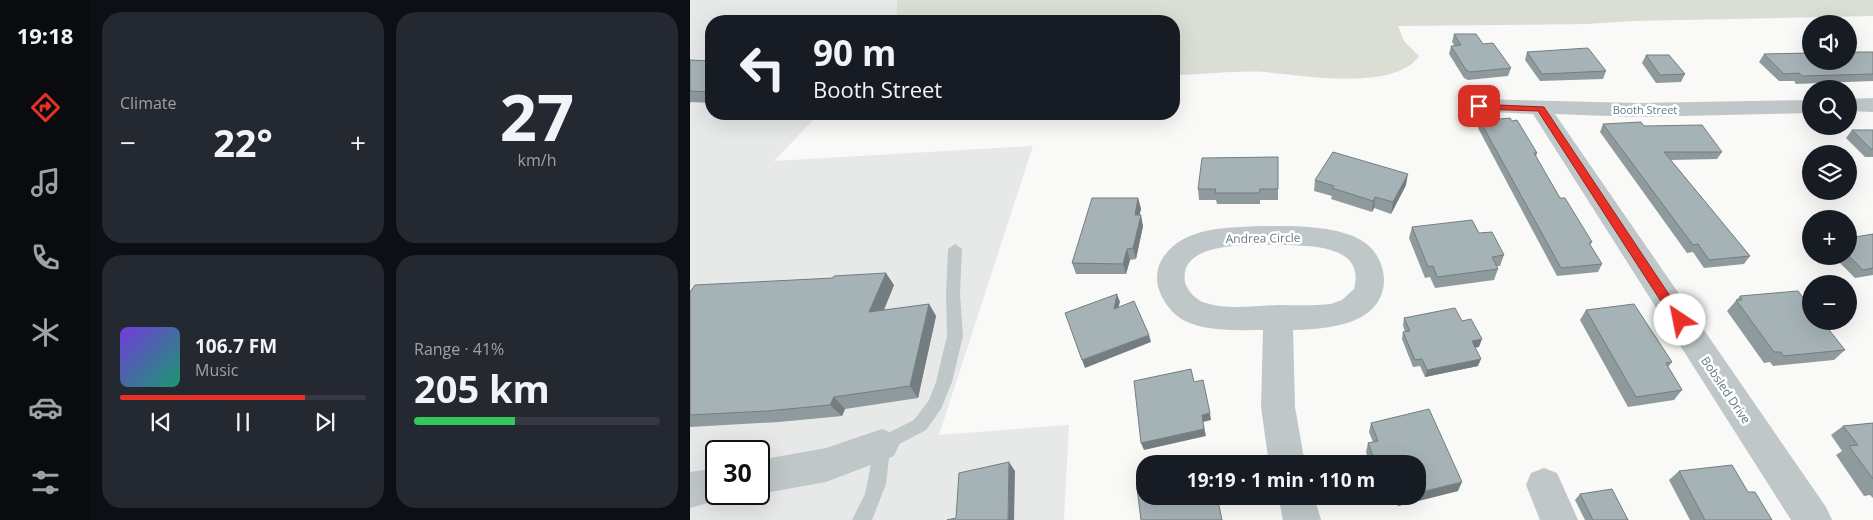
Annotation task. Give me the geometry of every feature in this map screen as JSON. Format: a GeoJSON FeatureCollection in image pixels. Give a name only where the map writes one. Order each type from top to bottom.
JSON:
{"type":"FeatureCollection","features":[{"type":"Feature","properties":{"kind":"street"},"geometry":{"type":"LineString","coordinates":[[1857,105],[1873,105]]}},
{"type":"Feature","properties":{"kind":"street","name":"Booth Street"},"geometry":{"type":"LineString","coordinates":[[1479,106],[1636,110],[1802,106]]}},
{"type":"Feature","properties":{"kind":"street","name":"Bobsled Drive"},"geometry":{"type":"LineString","coordinates":[[1540,108],[1813,520]]}},
{"type":"Feature","properties":{"kind":"street","name":"Andrea Circle"},"geometry":{"type":"LineString","coordinates":[[1227,237],[1320,237],[1338,240],[1353,248],[1366,262],[1371,274],[1368,291],[1360,302],[1348,311],[1331,316],[1278,317],[1212,317],[1197,314],[1183,306],[1173,293],[1170,280],[1173,265],[1186,250],[1208,240],[1227,237]]}},
{"type":"Feature","properties":{"kind":"street"},"geometry":{"type":"LineString","coordinates":[[1278,317],[1278,408],[1286,455]]}},
{"type":"Feature","properties":{"kind":"street"},"geometry":{"type":"LineString","coordinates":[[770,475],[826,466],[882,445]]}},
{"type":"Feature","properties":{"kind":"street"},"geometry":{"type":"LineString","coordinates":[[1544,485],[1559,520]]}},
{"type":"Feature","properties":{"kind":"street"},"geometry":{"type":"LineString","coordinates":[[690,490],[705,487]]}},
{"type":"Feature","properties":{"kind":"street"},"geometry":{"type":"LineString","coordinates":[[1298,505],[1302,520]]}},
{"type":"Feature","properties":{"kind":"lane"},"geometry":{"type":"LineString","coordinates":[[861,520],[867,511],[881,466],[882,445],[920,425],[935,404],[941,389],[954,336],[955,249]]}},
{"type":"Feature","properties":{"kind":"shaded area"},"geometry":{"type":"Polygon","coordinates":[[[690,0],[897,0],[897,15],[705,15],[705,120],[813,120],[774,161],[1033,146],[939,435],[1069,425],[1064,520],[690,520],[690,0]]]}},
{"type":"Feature","properties":{"kind":"shaded area"},"geometry":{"type":"Polygon","coordinates":[[[897,0],[1873,0],[1873,16],[1802,15],[1802,17],[1632,21],[1587,24],[1398,26],[1404,41],[1419,56],[1407,67],[1390,74],[1347,79],[1265,72],[1180,75],[1180,15],[897,15],[897,0]]]}},
{"type":"Feature","properties":{"kind":"building"},"geometry":{"type":"Polygon","coordinates":[[[1454,34],[1476,34],[1483,44],[1493,43],[1511,68],[1470,72],[1466,70],[1451,46],[1461,45],[1454,34]]]}},
{"type":"Feature","properties":{"kind":"building"},"geometry":{"type":"Polygon","coordinates":[[[1588,48],[1606,71],[1542,74],[1527,52],[1588,48]]]}},
{"type":"Feature","properties":{"kind":"building"},"geometry":{"type":"Polygon","coordinates":[[[1857,52],[1873,52],[1873,74],[1802,76],[1799,73],[1784,74],[1764,54],[1802,53],[1802,70],[1857,70],[1857,52]]]}},
{"type":"Feature","properties":{"kind":"building"},"geometry":{"type":"Polygon","coordinates":[[[1646,55],[1669,55],[1685,74],[1660,75],[1646,55]]]}},
{"type":"Feature","properties":{"kind":"building"},"geometry":{"type":"Polygon","coordinates":[[[690,60],[705,61],[705,92],[690,91],[690,60]]]}},
{"type":"Feature","properties":{"kind":"building"},"geometry":{"type":"Polygon","coordinates":[[[1510,118],[1512,121],[1517,120],[1537,153],[1534,153],[1560,198],[1565,198],[1592,242],[1589,243],[1602,264],[1561,268],[1480,121],[1510,118]]]}},
{"type":"Feature","properties":{"kind":"building"},"geometry":{"type":"Polygon","coordinates":[[[1641,122],[1644,126],[1702,125],[1722,152],[1664,152],[1750,256],[1709,260],[1698,244],[1693,245],[1603,124],[1641,122]]]}},
{"type":"Feature","properties":{"kind":"building"},"geometry":{"type":"Polygon","coordinates":[[[1857,130],[1873,130],[1873,149],[1857,135],[1857,130]]]}},
{"type":"Feature","properties":{"kind":"building"},"geometry":{"type":"Polygon","coordinates":[[[1333,152],[1408,174],[1393,202],[1375,197],[1373,201],[1332,188],[1334,186],[1315,180],[1333,152]]]}},
{"type":"Feature","properties":{"kind":"building"},"geometry":{"type":"Polygon","coordinates":[[[1278,157],[1278,189],[1260,189],[1259,193],[1215,193],[1216,189],[1198,189],[1202,158],[1278,157]]]}},
{"type":"Feature","properties":{"kind":"building"},"geometry":{"type":"Polygon","coordinates":[[[1092,198],[1138,198],[1135,215],[1141,215],[1133,248],[1127,249],[1123,264],[1072,263],[1092,198]]]}},
{"type":"Feature","properties":{"kind":"building"},"geometry":{"type":"Polygon","coordinates":[[[1472,220],[1479,233],[1492,232],[1504,255],[1492,257],[1498,269],[1437,277],[1433,266],[1428,267],[1412,227],[1472,220]]]}},
{"type":"Feature","properties":{"kind":"building"},"geometry":{"type":"Polygon","coordinates":[[[1873,234],[1873,268],[1863,270],[1857,264],[1857,237],[1873,234]]]}},
{"type":"Feature","properties":{"kind":"building"},"geometry":{"type":"Polygon","coordinates":[[[886,273],[869,312],[929,304],[910,386],[834,397],[830,405],[690,415],[690,292],[695,285],[833,278],[834,276],[886,273]]]}},
{"type":"Feature","properties":{"kind":"building"},"geometry":{"type":"Polygon","coordinates":[[[1798,291],[1802,296],[1802,330],[1829,330],[1845,350],[1783,356],[1781,352],[1774,352],[1736,300],[1742,300],[1740,296],[1798,291]]]}},
{"type":"Feature","properties":{"kind":"building"},"geometry":{"type":"Polygon","coordinates":[[[1117,294],[1114,309],[1134,301],[1149,335],[1082,360],[1065,313],[1117,294]]]}},
{"type":"Feature","properties":{"kind":"building"},"geometry":{"type":"Polygon","coordinates":[[[1634,304],[1672,362],[1666,363],[1682,390],[1636,397],[1586,310],[1634,304]]]}},
{"type":"Feature","properties":{"kind":"building"},"geometry":{"type":"Polygon","coordinates":[[[1455,308],[1462,321],[1471,319],[1482,339],[1472,341],[1481,359],[1427,370],[1422,359],[1415,360],[1403,332],[1410,331],[1404,318],[1455,308]]]}},
{"type":"Feature","properties":{"kind":"building"},"geometry":{"type":"Polygon","coordinates":[[[1191,369],[1194,382],[1203,380],[1210,413],[1202,415],[1204,429],[1141,443],[1134,381],[1191,369]]]}},
{"type":"Feature","properties":{"kind":"building"},"geometry":{"type":"Polygon","coordinates":[[[1429,409],[1462,482],[1426,491],[1426,455],[1373,455],[1368,443],[1378,441],[1371,423],[1429,409]]]}},
{"type":"Feature","properties":{"kind":"building"},"geometry":{"type":"Polygon","coordinates":[[[1873,423],[1873,479],[1849,446],[1858,445],[1843,426],[1873,423]]]}},
{"type":"Feature","properties":{"kind":"building"},"geometry":{"type":"Polygon","coordinates":[[[1009,462],[1008,520],[947,520],[956,518],[959,473],[1009,462]]]}},
{"type":"Feature","properties":{"kind":"building"},"geometry":{"type":"Polygon","coordinates":[[[1732,465],[1748,492],[1755,492],[1772,520],[1705,520],[1679,471],[1732,465]]]}},
{"type":"Feature","properties":{"kind":"building"},"geometry":{"type":"Polygon","coordinates":[[[1612,489],[1628,520],[1593,520],[1580,494],[1612,489]]]}},
{"type":"Feature","properties":{"kind":"building"},"geometry":{"type":"Polygon","coordinates":[[[1139,505],[1219,505],[1222,520],[1141,520],[1139,505]]]}},
{"type":"Feature","properties":{"kind":"route"},"geometry":{"type":"LineString","coordinates":[[1479,106],[1540,108],[1680,320]]}}]}
